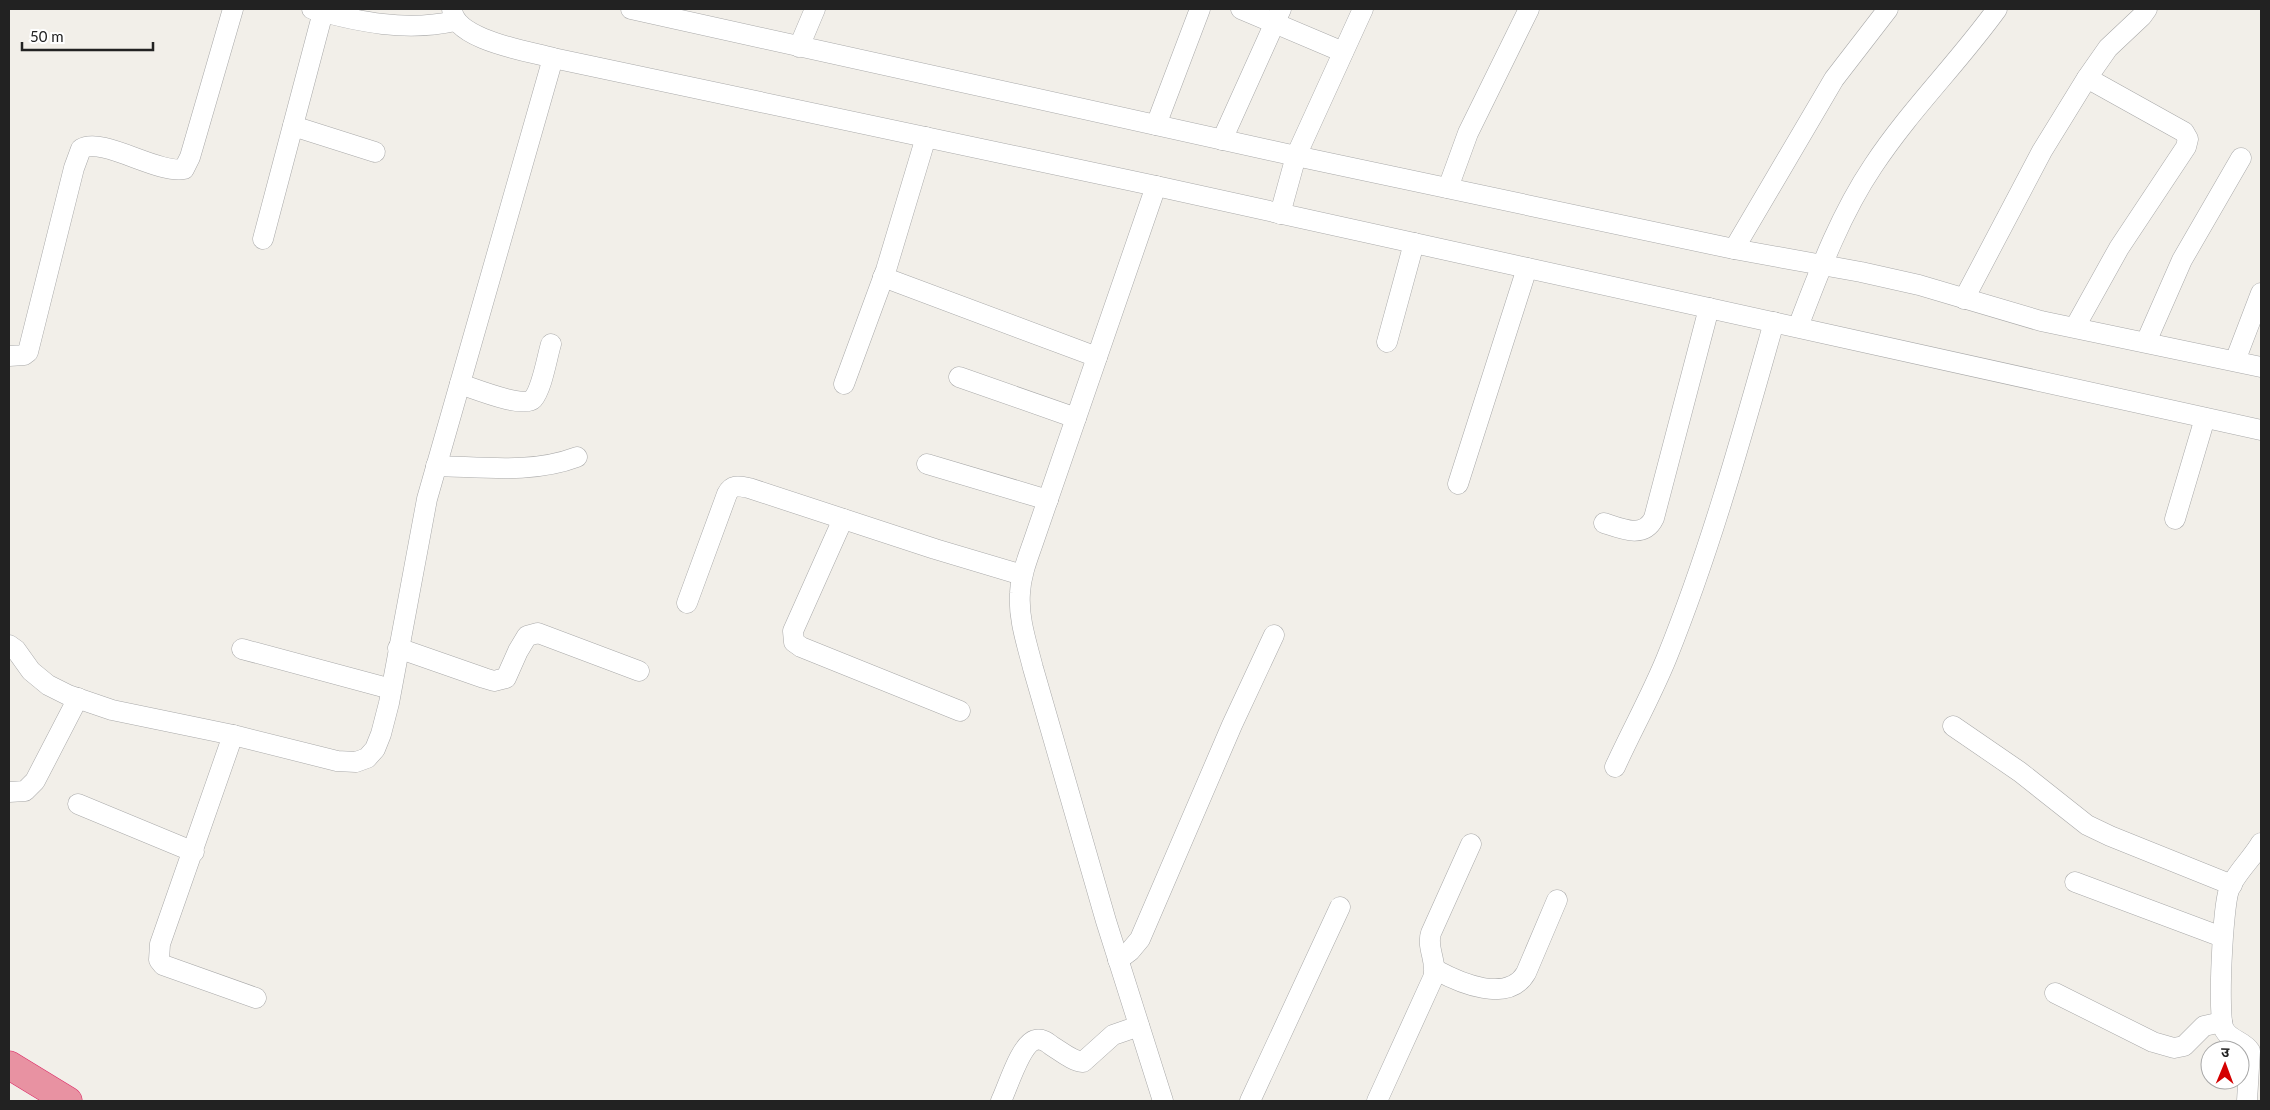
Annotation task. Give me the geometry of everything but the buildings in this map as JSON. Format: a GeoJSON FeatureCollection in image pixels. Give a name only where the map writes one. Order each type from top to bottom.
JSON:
{"type":"FeatureCollection","features":[{"type":"Feature","properties":{"kind":"highway"},"geometry":{"type":"LineString","coordinates":[[9,1066],[68,1101]]}},
{"type":"Feature","properties":{"kind":"street"},"geometry":{"type":"LineString","coordinates":[[9,356],[24,355],[28,352],[74,168],[81,149],[96,146],[168,168],[184,169],[190,157],[234,9]]}},
{"type":"Feature","properties":{"kind":"street"},"geometry":{"type":"LineString","coordinates":[[631,9],[688,15],[799,47],[1222,140],[1294,162],[1448,188],[1734,249],[1819,273],[1919,286],[2041,321],[2261,367]]}},
{"type":"Feature","properties":{"kind":"street"},"geometry":{"type":"LineString","coordinates":[[799,47],[815,9]]}},
{"type":"Feature","properties":{"kind":"street"},"geometry":{"type":"LineString","coordinates":[[1156,125],[1200,9]]}},
{"type":"Feature","properties":{"kind":"street"},"geometry":{"type":"LineString","coordinates":[[1242,9],[1277,16],[1343,52]]}},
{"type":"Feature","properties":{"kind":"street"},"geometry":{"type":"LineString","coordinates":[[1282,206],[1294,162],[1363,9]]}},
{"type":"Feature","properties":{"kind":"street"},"geometry":{"type":"LineString","coordinates":[[1448,188],[1468,133],[1529,9]]}},
{"type":"Feature","properties":{"kind":"street"},"geometry":{"type":"LineString","coordinates":[[1734,249],[1834,79],[1888,9]]}},
{"type":"Feature","properties":{"kind":"street"},"geometry":{"type":"LineString","coordinates":[[1801,318],[1819,273],[1872,167],[1924,97],[1980,33],[1997,9]]}},
{"type":"Feature","properties":{"kind":"street"},"geometry":{"type":"LineString","coordinates":[[1964,299],[2042,151],[2088,78],[2108,48],[2147,9]]}},
{"type":"Feature","properties":{"kind":"street"},"geometry":{"type":"LineString","coordinates":[[263,238],[293,126],[317,10],[354,20],[421,27],[454,15],[465,30],[482,38],[553,58],[1156,186],[1282,206],[1414,243],[1774,322],[1801,318],[2205,418],[2261,430]]}},
{"type":"Feature","properties":{"kind":"street"},"geometry":{"type":"LineString","coordinates":[[1222,140],[1277,16]]}},
{"type":"Feature","properties":{"kind":"street"},"geometry":{"type":"LineString","coordinates":[[9,645],[20,655],[31,671],[48,685],[112,710],[234,735],[337,761],[356,762],[367,758],[375,749],[382,734],[425,508],[553,58]]}},
{"type":"Feature","properties":{"kind":"street"},"geometry":{"type":"LineString","coordinates":[[2075,327],[2119,248],[2186,147],[2188,138],[2184,132],[2088,78]]}},
{"type":"Feature","properties":{"kind":"street"},"geometry":{"type":"LineString","coordinates":[[293,126],[375,152]]}},
{"type":"Feature","properties":{"kind":"street"},"geometry":{"type":"LineString","coordinates":[[844,384],[883,277],[926,137]]}},
{"type":"Feature","properties":{"kind":"street"},"geometry":{"type":"LineString","coordinates":[[2146,342],[2182,260],[2241,158]]}},
{"type":"Feature","properties":{"kind":"street"},"geometry":{"type":"LineString","coordinates":[[1156,186],[1022,575],[1020,593],[1024,634],[1118,960],[1163,1101]]}},
{"type":"Feature","properties":{"kind":"street"},"geometry":{"type":"LineString","coordinates":[[1387,342],[1414,243]]}},
{"type":"Feature","properties":{"kind":"street"},"geometry":{"type":"LineString","coordinates":[[1458,484],[1527,268]]}},
{"type":"Feature","properties":{"kind":"street"},"geometry":{"type":"LineString","coordinates":[[883,277],[1097,357]]}},
{"type":"Feature","properties":{"kind":"street"},"geometry":{"type":"LineString","coordinates":[[2235,361],[2261,293]]}},
{"type":"Feature","properties":{"kind":"street"},"geometry":{"type":"LineString","coordinates":[[1604,523],[1636,531],[1644,530],[1654,518],[1709,308]]}},
{"type":"Feature","properties":{"kind":"street"},"geometry":{"type":"LineString","coordinates":[[1615,767],[1666,659],[1691,593],[1739,445],[1774,322]]}},
{"type":"Feature","properties":{"kind":"street"},"geometry":{"type":"LineString","coordinates":[[460,384],[512,400],[527,402],[532,400],[538,390],[551,344]]}},
{"type":"Feature","properties":{"kind":"street"},"geometry":{"type":"LineString","coordinates":[[959,377],[1076,418]]}},
{"type":"Feature","properties":{"kind":"street"},"geometry":{"type":"LineString","coordinates":[[2175,519],[2205,418]]}},
{"type":"Feature","properties":{"kind":"street"},"geometry":{"type":"LineString","coordinates":[[436,466],[541,467],[578,457]]}},
{"type":"Feature","properties":{"kind":"street"},"geometry":{"type":"LineString","coordinates":[[927,464],[1048,500]]}},
{"type":"Feature","properties":{"kind":"street"},"geometry":{"type":"LineString","coordinates":[[687,603],[732,487],[749,488],[1022,575]]}},
{"type":"Feature","properties":{"kind":"street"},"geometry":{"type":"LineString","coordinates":[[843,519],[793,631],[794,642],[800,647],[960,711]]}},
{"type":"Feature","properties":{"kind":"street"},"geometry":{"type":"LineString","coordinates":[[398,648],[484,678],[500,680],[506,678],[527,636],[538,633],[639,671]]}},
{"type":"Feature","properties":{"kind":"street"},"geometry":{"type":"LineString","coordinates":[[1118,960],[1130,951],[1140,939],[1228,734],[1274,635]]}},
{"type":"Feature","properties":{"kind":"street"},"geometry":{"type":"LineString","coordinates":[[242,649],[391,689]]}},
{"type":"Feature","properties":{"kind":"street"},"geometry":{"type":"LineString","coordinates":[[9,792],[25,791],[35,782],[78,698]]}},
{"type":"Feature","properties":{"kind":"street"},"geometry":{"type":"LineString","coordinates":[[1953,726],[2020,772],[2087,825],[2232,885]]}},
{"type":"Feature","properties":{"kind":"street"},"geometry":{"type":"LineString","coordinates":[[234,735],[160,944],[159,960],[163,965],[256,998]]}},
{"type":"Feature","properties":{"kind":"street"},"geometry":{"type":"LineString","coordinates":[[78,804],[194,852]]}},
{"type":"Feature","properties":{"kind":"street"},"geometry":{"type":"LineString","coordinates":[[2247,1101],[2250,1050],[2224,1030],[2222,1022],[2222,937],[2225,905],[2232,885],[2261,843]]}},
{"type":"Feature","properties":{"kind":"street"},"geometry":{"type":"LineString","coordinates":[[1378,1101],[1428,994],[1436,970],[1430,947],[1431,932],[1471,844]]}},
{"type":"Feature","properties":{"kind":"street"},"geometry":{"type":"LineString","coordinates":[[2075,882],[2222,937]]}},
{"type":"Feature","properties":{"kind":"street"},"geometry":{"type":"LineString","coordinates":[[1436,970],[1457,981],[1472,986],[1507,988],[1519,983],[1526,972],[1558,900]]}},
{"type":"Feature","properties":{"kind":"street"},"geometry":{"type":"LineString","coordinates":[[1250,1101],[1340,907]]}},
{"type":"Feature","properties":{"kind":"street"},"geometry":{"type":"LineString","coordinates":[[2055,993],[2153,1042],[2174,1048],[2184,1046],[2204,1026],[2222,1022]]}},
{"type":"Feature","properties":{"kind":"street"},"geometry":{"type":"LineString","coordinates":[[1002,1101],[1028,1044],[1034,1041],[1045,1040],[1071,1058],[1083,1062],[1112,1035],[1139,1026]]}}]}
